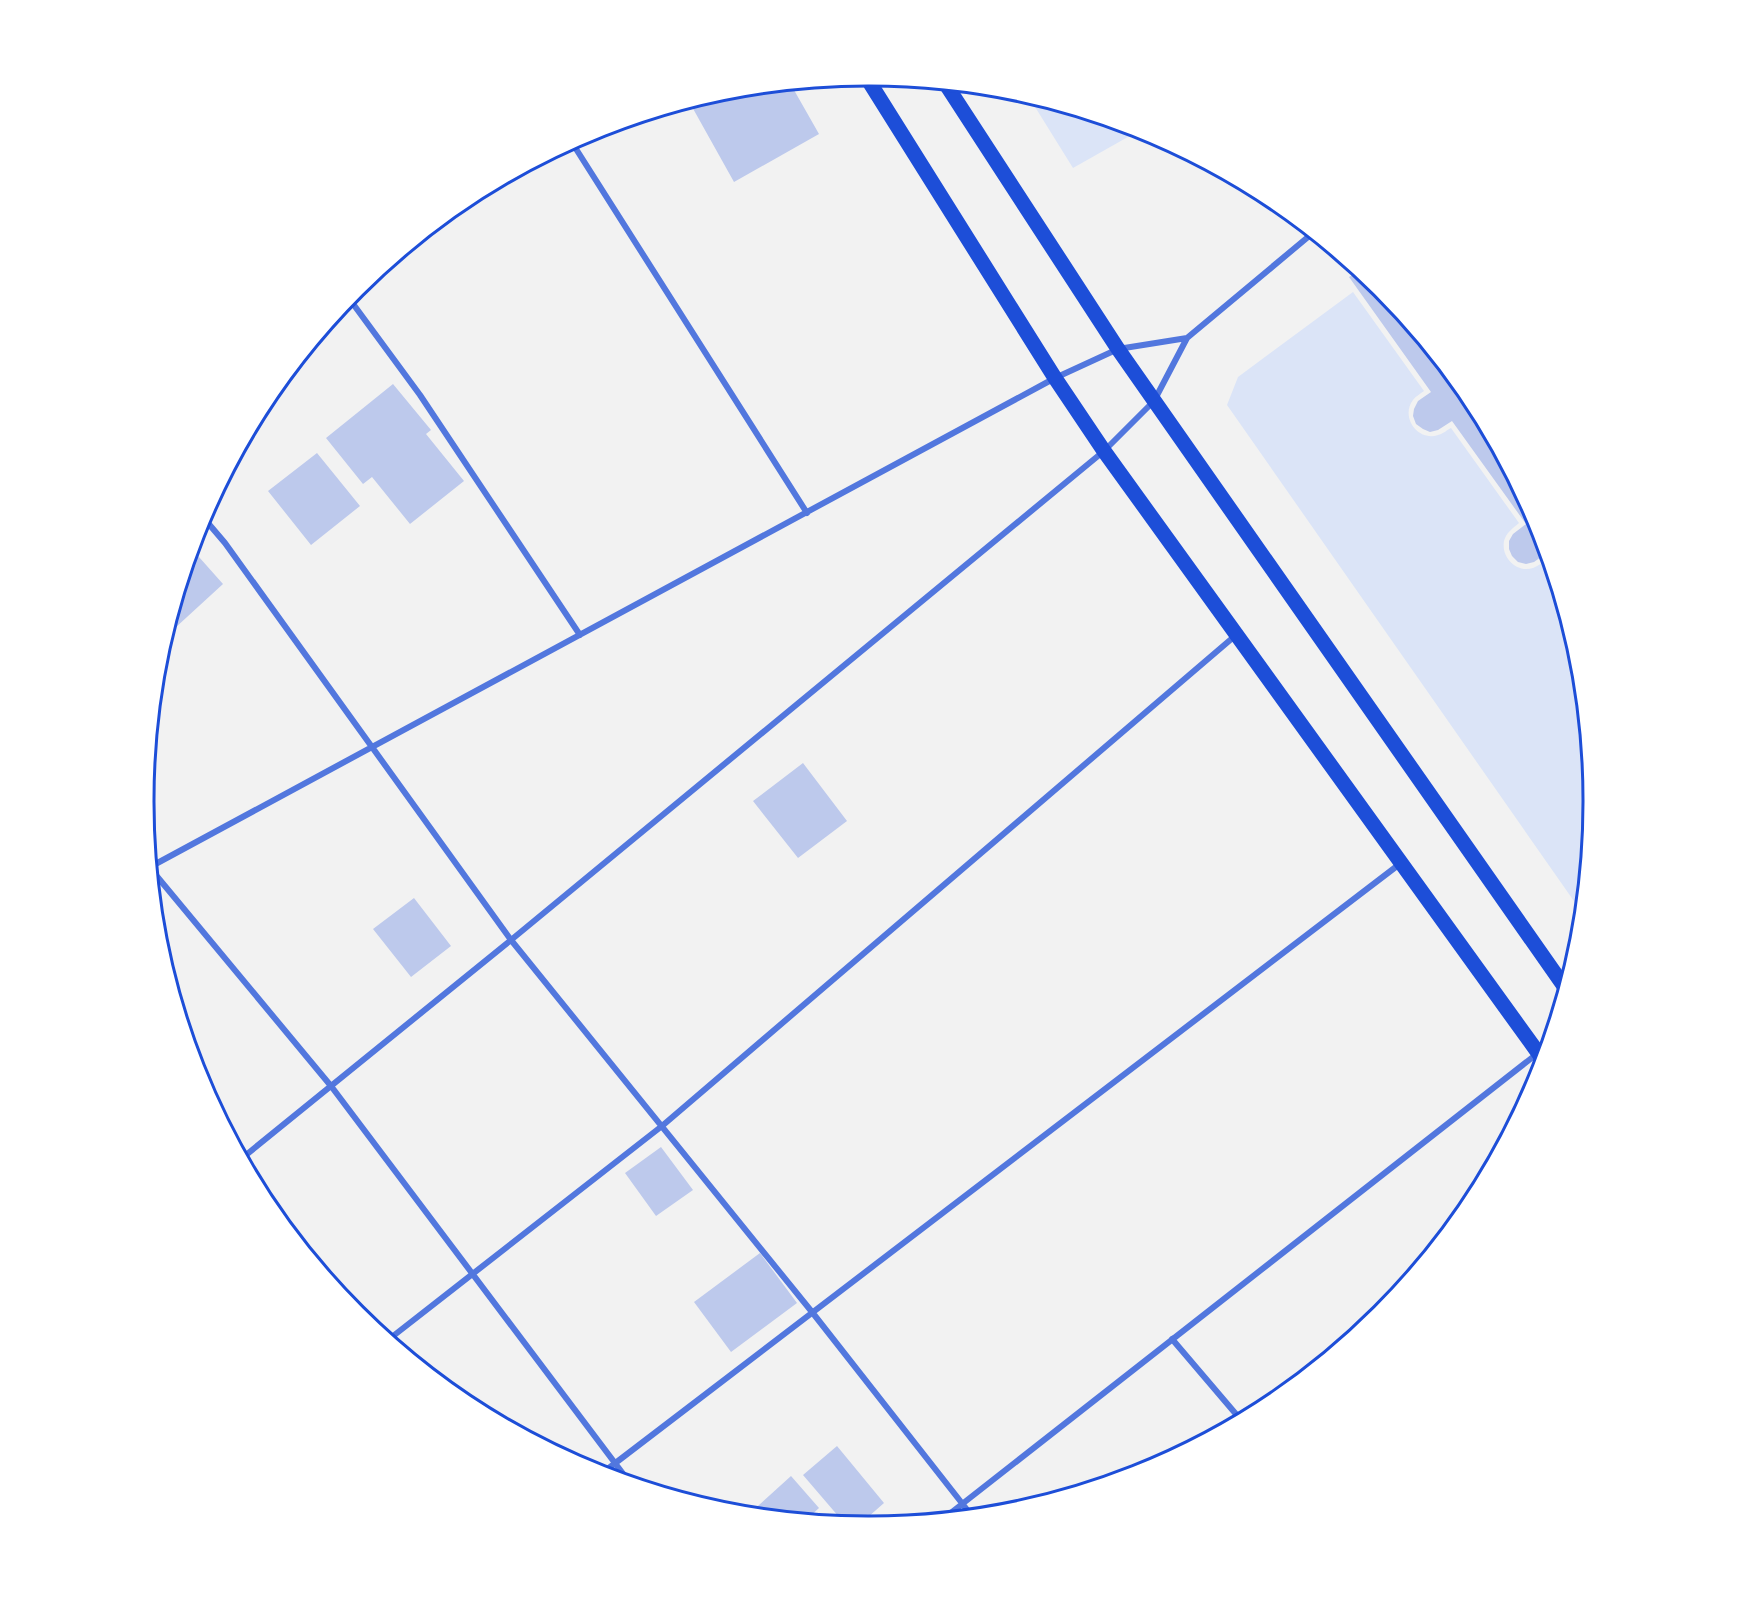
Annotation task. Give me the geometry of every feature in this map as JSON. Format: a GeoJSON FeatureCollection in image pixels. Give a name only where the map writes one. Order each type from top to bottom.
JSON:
{"type":"FeatureCollection","features":[{"type":"Feature","properties":{"kind":"main road"},"geometry":{"type":"LineString","coordinates":[[872,86],[1055,378],[1104,451],[1538,1051]]}},
{"type":"Feature","properties":{"kind":"main road"},"geometry":{"type":"LineString","coordinates":[[950,91],[1118,349],[1560,981]]}},
{"type":"Feature","properties":{"kind":"street"},"geometry":{"type":"LineString","coordinates":[[576,149],[807,513]]}},
{"type":"Feature","properties":{"kind":"street"},"geometry":{"type":"LineString","coordinates":[[247,1154],[512,940],[1104,451],[1154,401],[1187,338],[1308,237]]}},
{"type":"Feature","properties":{"kind":"street"},"geometry":{"type":"LineString","coordinates":[[354,305],[420,395],[580,635]]}},
{"type":"Feature","properties":{"kind":"street"},"geometry":{"type":"LineString","coordinates":[[157,864],[1055,378],[1118,349],[1187,338]]}},
{"type":"Feature","properties":{"kind":"street"},"geometry":{"type":"LineString","coordinates":[[209,524],[225,543],[512,940],[812,1312],[966,1508]]}},
{"type":"Feature","properties":{"kind":"street"},"geometry":{"type":"LineString","coordinates":[[394,1335],[662,1126],[1236,634]]}},
{"type":"Feature","properties":{"kind":"street"},"geometry":{"type":"LineString","coordinates":[[610,1467],[1401,862]]}},
{"type":"Feature","properties":{"kind":"street"},"geometry":{"type":"LineString","coordinates":[[158,878],[331,1086],[621,1471]]}},
{"type":"Feature","properties":{"kind":"street"},"geometry":{"type":"LineString","coordinates":[[955,1510],[1534,1062]]}},
{"type":"Feature","properties":{"kind":"street"},"geometry":{"type":"LineString","coordinates":[[1173,1339],[1236,1413]]}},
{"type":"Feature","properties":{"kind":"shaded area"},"geometry":{"type":"Polygon","coordinates":[[[1034,105],[1098,123],[1130,136],[1073,168],[1034,105]]]}},
{"type":"Feature","properties":{"kind":"shaded area"},"geometry":{"type":"Polygon","coordinates":[[[1353,292],[1424,391],[1414,399],[1410,407],[1409,414],[1413,427],[1424,435],[1431,436],[1451,428],[1519,523],[1508,533],[1504,541],[1505,553],[1511,563],[1521,568],[1535,567],[1543,562],[1570,661],[1577,707],[1582,754],[1583,800],[1582,847],[1576,903],[1227,405],[1238,377],[1353,292]]]}},
{"type":"Feature","properties":{"kind":"building"},"geometry":{"type":"Polygon","coordinates":[[[794,90],[819,134],[734,182],[693,108],[729,99],[794,90]]]}},
{"type":"Feature","properties":{"kind":"building"},"geometry":{"type":"Polygon","coordinates":[[[1353,275],[1406,329],[1463,403],[1510,484],[1541,557],[1534,562],[1526,564],[1518,562],[1512,556],[1509,541],[1513,534],[1526,524],[1452,421],[1430,432],[1416,424],[1413,416],[1414,409],[1418,401],[1431,392],[1349,277],[1353,275]]]}},
{"type":"Feature","properties":{"kind":"building"},"geometry":{"type":"Polygon","coordinates":[[[393,384],[431,430],[426,434],[464,481],[410,524],[372,477],[363,484],[326,438],[393,384]]]}},
{"type":"Feature","properties":{"kind":"building"},"geometry":{"type":"Polygon","coordinates":[[[317,453],[360,506],[311,545],[268,491],[317,453]]]}},
{"type":"Feature","properties":{"kind":"building"},"geometry":{"type":"Polygon","coordinates":[[[197,555],[223,584],[175,628],[197,555]]]}},
{"type":"Feature","properties":{"kind":"building"},"geometry":{"type":"Polygon","coordinates":[[[803,763],[847,821],[798,858],[753,801],[803,763]]]}},
{"type":"Feature","properties":{"kind":"building"},"geometry":{"type":"Polygon","coordinates":[[[414,898],[451,946],[411,977],[373,929],[414,898]]]}},
{"type":"Feature","properties":{"kind":"building"},"geometry":{"type":"Polygon","coordinates":[[[661,1147],[693,1190],[656,1216],[625,1173],[661,1147]]]}},
{"type":"Feature","properties":{"kind":"building"},"geometry":{"type":"Polygon","coordinates":[[[760,1253],[797,1303],[731,1352],[694,1302],[760,1253]]]}},
{"type":"Feature","properties":{"kind":"building"},"geometry":{"type":"Polygon","coordinates":[[[837,1446],[884,1503],[869,1516],[837,1515],[803,1475],[837,1446]]]}},
{"type":"Feature","properties":{"kind":"building"},"geometry":{"type":"Polygon","coordinates":[[[791,1476],[819,1508],[813,1513],[757,1506],[791,1476]]]}}]}
